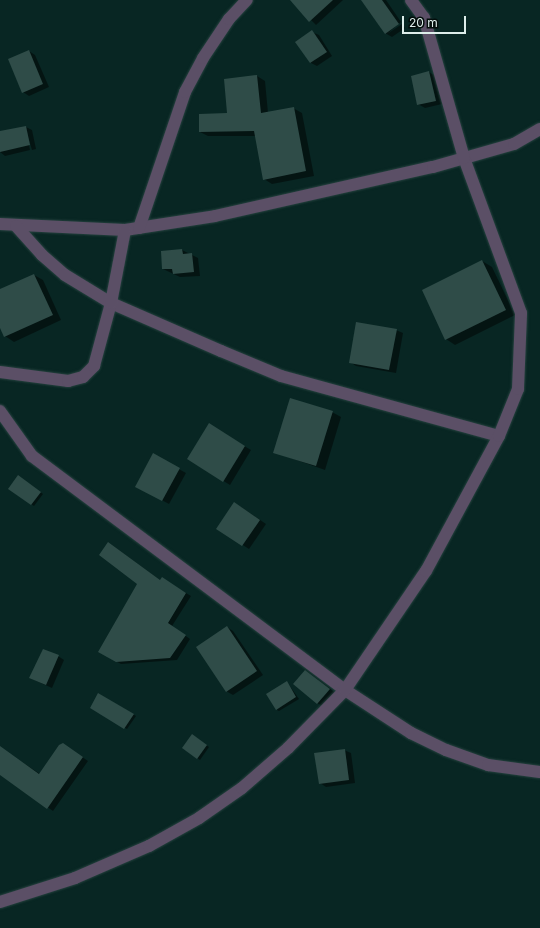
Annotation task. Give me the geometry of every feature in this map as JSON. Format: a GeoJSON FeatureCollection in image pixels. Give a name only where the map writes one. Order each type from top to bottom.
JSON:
{"type":"FeatureCollection","features":[{"type":"Feature","properties":{"kind":"street"},"geometry":{"type":"LineString","coordinates":[[139,228],[185,92],[202,58],[229,20],[247,0]]}},
{"type":"Feature","properties":{"kind":"street"},"geometry":{"type":"LineString","coordinates":[[0,902],[75,878],[149,846],[199,818],[242,788],[288,748],[345,690],[426,571],[499,436],[518,389],[520,313],[464,158],[424,18],[411,0]]}},
{"type":"Feature","properties":{"kind":"street"},"geometry":{"type":"LineString","coordinates":[[0,224],[16,226],[125,230],[215,216],[464,158],[514,144],[540,128]]}},
{"type":"Feature","properties":{"kind":"street"},"geometry":{"type":"LineString","coordinates":[[16,226],[42,254],[65,275],[111,303],[281,376],[499,436]]}},
{"type":"Feature","properties":{"kind":"street"},"geometry":{"type":"LineString","coordinates":[[0,372],[68,381],[83,377],[94,366],[111,303],[125,230]]}},
{"type":"Feature","properties":{"kind":"street"},"geometry":{"type":"LineString","coordinates":[[0,410],[32,456],[345,690],[411,733],[446,750],[488,765],[540,772]]}},
{"type":"Feature","properties":{"kind":"building"},"geometry":{"type":"Polygon","coordinates":[[[290,0],[333,0],[309,22],[290,0]]]}},
{"type":"Feature","properties":{"kind":"building"},"geometry":{"type":"Polygon","coordinates":[[[361,0],[382,0],[399,24],[385,34],[361,0]]]}},
{"type":"Feature","properties":{"kind":"building"},"geometry":{"type":"Polygon","coordinates":[[[312,30],[327,52],[310,63],[295,42],[312,30]]]}},
{"type":"Feature","properties":{"kind":"building"},"geometry":{"type":"Polygon","coordinates":[[[29,50],[43,84],[22,93],[8,59],[29,50]]]}},
{"type":"Feature","properties":{"kind":"building"},"geometry":{"type":"Polygon","coordinates":[[[429,71],[436,101],[417,105],[411,76],[429,71]]]}},
{"type":"Feature","properties":{"kind":"building"},"geometry":{"type":"Polygon","coordinates":[[[257,75],[261,113],[294,107],[306,171],[263,180],[254,131],[199,132],[199,114],[227,113],[224,79],[257,75]]]}},
{"type":"Feature","properties":{"kind":"building"},"geometry":{"type":"Polygon","coordinates":[[[26,126],[30,145],[0,152],[0,131],[26,126]]]}},
{"type":"Feature","properties":{"kind":"building"},"geometry":{"type":"Polygon","coordinates":[[[182,249],[183,254],[192,253],[194,272],[173,274],[172,269],[162,269],[161,251],[182,249]]]}},
{"type":"Feature","properties":{"kind":"building"},"geometry":{"type":"Polygon","coordinates":[[[482,260],[506,310],[445,340],[422,290],[482,260]]]}},
{"type":"Feature","properties":{"kind":"building"},"geometry":{"type":"Polygon","coordinates":[[[34,274],[53,315],[4,337],[0,328],[0,289],[34,274]]]}},
{"type":"Feature","properties":{"kind":"building"},"geometry":{"type":"Polygon","coordinates":[[[356,322],[397,329],[389,370],[349,363],[356,322]]]}},
{"type":"Feature","properties":{"kind":"building"},"geometry":{"type":"Polygon","coordinates":[[[290,398],[333,411],[316,466],[273,453],[290,398]]]}},
{"type":"Feature","properties":{"kind":"building"},"geometry":{"type":"Polygon","coordinates":[[[209,423],[245,446],[223,482],[187,459],[209,423]]]}},
{"type":"Feature","properties":{"kind":"building"},"geometry":{"type":"Polygon","coordinates":[[[153,453],[180,468],[162,501],[135,487],[153,453]]]}},
{"type":"Feature","properties":{"kind":"building"},"geometry":{"type":"Polygon","coordinates":[[[18,475],[41,492],[31,505],[8,489],[18,475]]]}},
{"type":"Feature","properties":{"kind":"building"},"geometry":{"type":"Polygon","coordinates":[[[234,502],[260,520],[242,546],[216,529],[234,502]]]}},
{"type":"Feature","properties":{"kind":"building"},"geometry":{"type":"Polygon","coordinates":[[[108,542],[160,580],[162,577],[186,593],[168,623],[186,635],[170,658],[116,662],[98,652],[137,584],[99,555],[108,542]]]}},
{"type":"Feature","properties":{"kind":"building"},"geometry":{"type":"Polygon","coordinates":[[[227,626],[257,671],[226,692],[196,647],[227,626]]]}},
{"type":"Feature","properties":{"kind":"building"},"geometry":{"type":"Polygon","coordinates":[[[43,649],[59,655],[46,685],[29,678],[43,649]]]}},
{"type":"Feature","properties":{"kind":"building"},"geometry":{"type":"Polygon","coordinates":[[[305,670],[330,689],[317,704],[293,684],[305,670]]]}},
{"type":"Feature","properties":{"kind":"building"},"geometry":{"type":"Polygon","coordinates":[[[287,681],[296,697],[276,710],[266,694],[287,681]]]}},
{"type":"Feature","properties":{"kind":"building"},"geometry":{"type":"Polygon","coordinates":[[[98,693],[134,714],[124,729],[90,708],[98,693]]]}},
{"type":"Feature","properties":{"kind":"building"},"geometry":{"type":"Polygon","coordinates":[[[192,734],[207,745],[197,759],[182,748],[192,734]]]}},
{"type":"Feature","properties":{"kind":"building"},"geometry":{"type":"Polygon","coordinates":[[[63,743],[83,757],[47,809],[0,775],[0,746],[39,774],[59,745],[63,743]]]}},
{"type":"Feature","properties":{"kind":"building"},"geometry":{"type":"Polygon","coordinates":[[[345,749],[349,780],[319,784],[314,753],[345,749]]]}}]}
